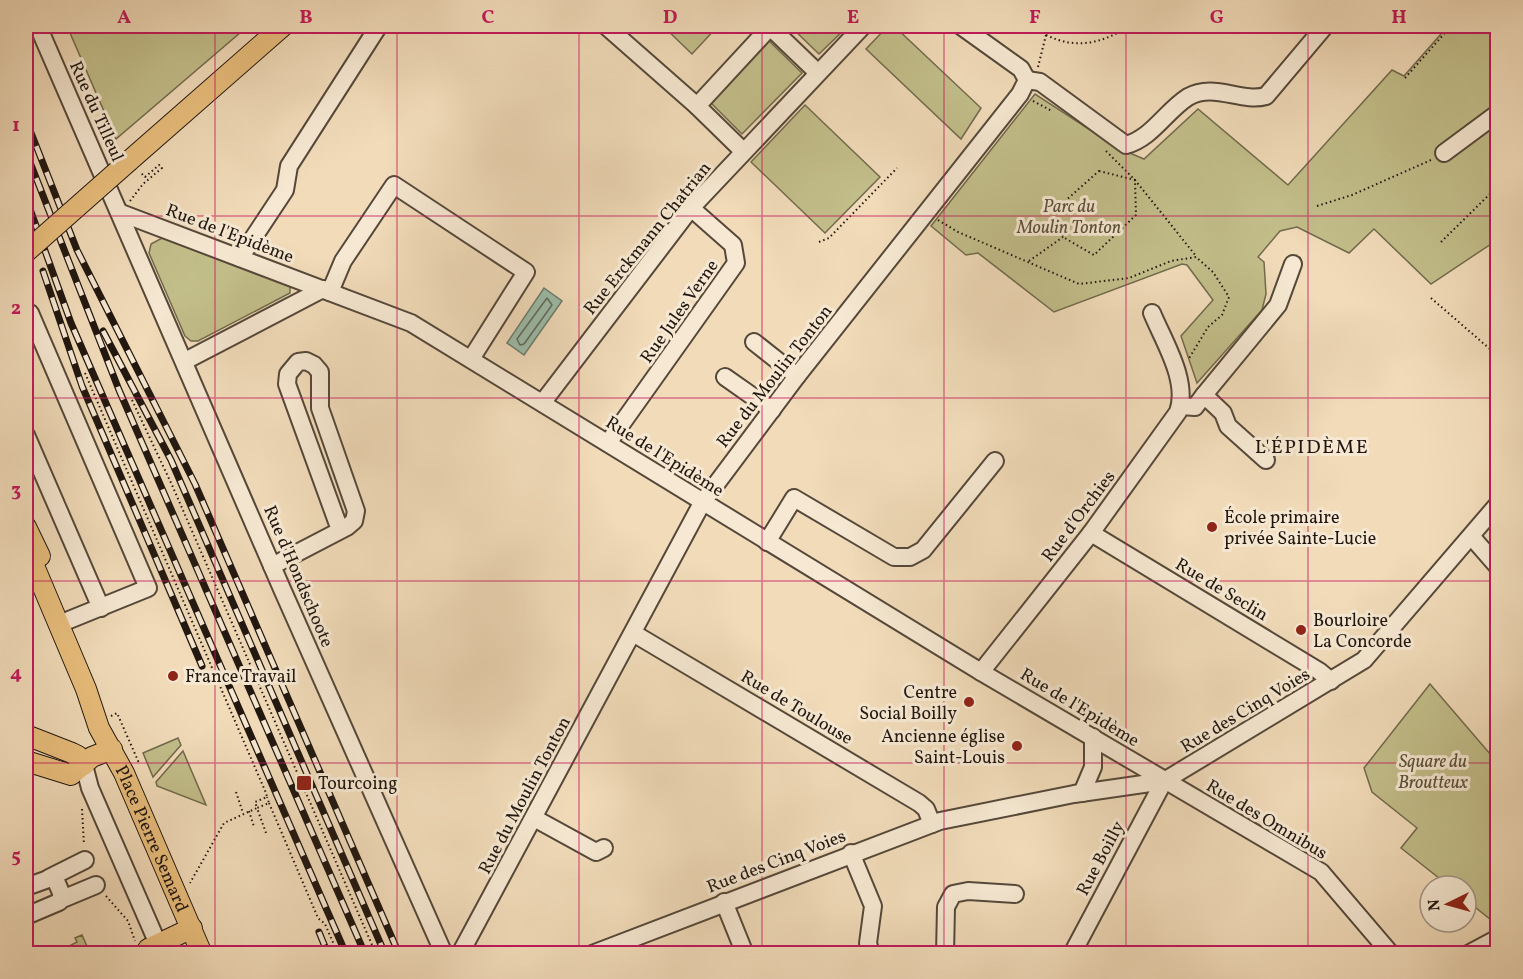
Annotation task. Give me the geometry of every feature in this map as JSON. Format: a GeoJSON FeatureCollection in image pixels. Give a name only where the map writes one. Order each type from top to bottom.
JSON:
{"type":"FeatureCollection","features":[{"type":"Feature","properties":{"kind":"main road"},"geometry":{"type":"LineString","coordinates":[[26,252],[134,166],[283,26]]}},
{"type":"Feature","properties":{"kind":"main road"},"geometry":{"type":"LineString","coordinates":[[26,527],[94,678],[106,718],[112,749]]}},
{"type":"Feature","properties":{"kind":"main road"},"geometry":{"type":"LineString","coordinates":[[26,547],[89,696],[99,728],[112,749]]}},
{"type":"Feature","properties":{"kind":"main road"},"geometry":{"type":"LineString","coordinates":[[26,735],[78,756],[84,765]]}},
{"type":"Feature","properties":{"kind":"main road"},"geometry":{"type":"LineString","coordinates":[[26,761],[68,776],[76,773],[92,757],[112,749]]}},
{"type":"Feature","properties":{"kind":"main road","name":"Place Pierre Semard"},"geometry":{"type":"LineString","coordinates":[[112,749],[202,954]]}},
{"type":"Feature","properties":{"kind":"main road"},"geometry":{"type":"LineString","coordinates":[[155,950],[192,928]]}},
{"type":"Feature","properties":{"kind":"street","name":"Rue du Tilleul"},"geometry":{"type":"LineString","coordinates":[[38,26],[121,213]]}},
{"type":"Feature","properties":{"kind":"street"},"geometry":{"type":"LineString","coordinates":[[606,26],[697,106],[743,151]]}},
{"type":"Feature","properties":{"kind":"street"},"geometry":{"type":"LineString","coordinates":[[697,106],[770,26],[817,72]]}},
{"type":"Feature","properties":{"kind":"street","name":"Rue Erckmann Chatrian"},"geometry":{"type":"LineString","coordinates":[[543,402],[691,208],[862,26]]}},
{"type":"Feature","properties":{"kind":"street"},"geometry":{"type":"LineString","coordinates":[[961,26],[1021,69],[1027,85],[1126,145],[1138,142],[1190,96],[1227,91],[1256,99],[1266,96],[1324,26]]}},
{"type":"Feature","properties":{"kind":"street"},"geometry":{"type":"LineString","coordinates":[[240,258],[285,189],[289,166],[378,27]]}},
{"type":"Feature","properties":{"kind":"street","name":"Rue du Moulin Tonton"},"geometry":{"type":"LineString","coordinates":[[460,954],[702,503],[797,376],[1027,85]]}},
{"type":"Feature","properties":{"kind":"street"},"geometry":{"type":"LineString","coordinates":[[1444,153],[1497,113]]}},
{"type":"Feature","properties":{"kind":"street"},"geometry":{"type":"LineString","coordinates":[[185,361],[327,290],[347,254],[394,185],[526,272],[471,359]]}},
{"type":"Feature","properties":{"kind":"street","name":"Rue Jules Verne"},"geometry":{"type":"LineString","coordinates":[[608,443],[736,263],[733,245],[691,208]]}},
{"type":"Feature","properties":{"kind":"street","name":"Rue de l'Epidème"},"geometry":{"type":"LineString","coordinates":[[121,213],[400,317],[543,402],[766,542],[1164,781]]}},
{"type":"Feature","properties":{"kind":"street","name":"Rue d'Hondschoote"},"geometry":{"type":"LineString","coordinates":[[121,213],[272,566],[444,954]]}},
{"type":"Feature","properties":{"kind":"street"},"geometry":{"type":"LineString","coordinates":[[1152,313],[1177,373],[1181,392],[1180,406],[1195,407],[1278,304],[1293,264]]}},
{"type":"Feature","properties":{"kind":"street"},"geometry":{"type":"LineString","coordinates":[[26,315],[30,313],[148,588],[69,620]]}},
{"type":"Feature","properties":{"kind":"street"},"geometry":{"type":"LineString","coordinates":[[754,342],[797,376]]}},
{"type":"Feature","properties":{"kind":"street"},"geometry":{"type":"LineString","coordinates":[[272,566],[340,530],[354,521],[356,506],[320,408],[320,372],[306,361],[298,362],[291,366],[287,384],[340,530]]}},
{"type":"Feature","properties":{"kind":"street"},"geometry":{"type":"LineString","coordinates":[[725,377],[772,410]]}},
{"type":"Feature","properties":{"kind":"street"},"geometry":{"type":"LineString","coordinates":[[1204,396],[1223,413],[1228,426],[1266,460]]}},
{"type":"Feature","properties":{"kind":"street","name":"Rue d'Orchies"},"geometry":{"type":"LineString","coordinates":[[981,672],[1091,532],[1175,418],[1180,406]]}},
{"type":"Feature","properties":{"kind":"street"},"geometry":{"type":"LineString","coordinates":[[26,435],[101,608]]}},
{"type":"Feature","properties":{"kind":"street"},"geometry":{"type":"LineString","coordinates":[[766,542],[794,498],[894,557],[915,556],[923,550],[995,461]]}},
{"type":"Feature","properties":{"kind":"street","name":"Rue des Cinq Voies"},"geometry":{"type":"LineString","coordinates":[[592,954],[851,853],[932,824],[1082,793],[1164,781],[1353,668],[1372,652],[1497,504]]}},
{"type":"Feature","properties":{"kind":"street","name":"Rue de Seclin"},"geometry":{"type":"LineString","coordinates":[[1091,532],[1319,671],[1331,681]]}},
{"type":"Feature","properties":{"kind":"street"},"geometry":{"type":"LineString","coordinates":[[1471,536],[1497,567]]}},
{"type":"Feature","properties":{"kind":"street","name":"Rue de Toulouse"},"geometry":{"type":"LineString","coordinates":[[633,633],[919,802],[926,809],[932,824]]}},
{"type":"Feature","properties":{"kind":"street"},"geometry":{"type":"LineString","coordinates":[[1082,793],[1092,767],[1093,737]]}},
{"type":"Feature","properties":{"kind":"street","name":"Place Pierre Semard"},"geometry":{"type":"LineString","coordinates":[[84,765],[90,788],[155,950]]}},
{"type":"Feature","properties":{"kind":"street","name":"Rue Boilly"},"geometry":{"type":"LineString","coordinates":[[1072,954],[1164,781]]}},
{"type":"Feature","properties":{"kind":"street","name":"Rue des Omnibus"},"geometry":{"type":"LineString","coordinates":[[1164,781],[1321,872],[1391,954]]}},
{"type":"Feature","properties":{"kind":"street"},"geometry":{"type":"LineString","coordinates":[[534,818],[596,852],[604,848]]}},
{"type":"Feature","properties":{"kind":"street"},"geometry":{"type":"LineString","coordinates":[[851,853],[873,906],[868,943],[871,954]]}},
{"type":"Feature","properties":{"kind":"street"},"geometry":{"type":"LineString","coordinates":[[26,887],[85,860]]}},
{"type":"Feature","properties":{"kind":"street"},"geometry":{"type":"LineString","coordinates":[[49,878],[57,882],[62,893],[60,900]]}},
{"type":"Feature","properties":{"kind":"street"},"geometry":{"type":"LineString","coordinates":[[26,916],[96,885]]}},
{"type":"Feature","properties":{"kind":"street"},"geometry":{"type":"LineString","coordinates":[[948,953],[946,907],[953,894],[968,891],[1015,894]]}},
{"type":"Feature","properties":{"kind":"street"},"geometry":{"type":"LineString","coordinates":[[724,902],[745,954]]}},
{"type":"Feature","properties":{"kind":"street"},"geometry":{"type":"LineString","coordinates":[[1468,954],[1497,938]]}},
{"type":"Feature","properties":{"kind":"path"},"geometry":{"type":"LineString","coordinates":[[1045,26],[1046,35],[1027,85],[1058,114]]}},
{"type":"Feature","properties":{"kind":"path"},"geometry":{"type":"LineString","coordinates":[[1046,35],[1061,42],[1084,45],[1113,36],[1130,26]]}},
{"type":"Feature","properties":{"kind":"path"},"geometry":{"type":"LineString","coordinates":[[1405,78],[1451,26]]}},
{"type":"Feature","properties":{"kind":"path"},"geometry":{"type":"LineString","coordinates":[[1102,146],[1135,180],[1196,257],[1213,272],[1229,297],[1222,315],[1208,327],[1188,361],[1177,373]]}},
{"type":"Feature","properties":{"kind":"path"},"geometry":{"type":"LineString","coordinates":[[1317,206],[1352,195],[1444,153]]}},
{"type":"Feature","properties":{"kind":"path"},"geometry":{"type":"LineString","coordinates":[[121,213],[143,184],[162,168],[159,165],[145,177],[134,166]]}},
{"type":"Feature","properties":{"kind":"path"},"geometry":{"type":"LineString","coordinates":[[819,242],[829,238],[897,168]]}},
{"type":"Feature","properties":{"kind":"path"},"geometry":{"type":"LineString","coordinates":[[1099,171],[1135,180],[1136,215],[1094,255],[1063,237],[1055,210],[1099,171]]}},
{"type":"Feature","properties":{"kind":"path"},"geometry":{"type":"LineString","coordinates":[[1441,242],[1497,186]]}},
{"type":"Feature","properties":{"kind":"path"},"geometry":{"type":"LineString","coordinates":[[928,213],[958,232],[1079,284],[1129,278],[1171,261],[1196,257]]}},
{"type":"Feature","properties":{"kind":"path"},"geometry":{"type":"LineString","coordinates":[[1029,261],[1063,237]]}},
{"type":"Feature","properties":{"kind":"path"},"geometry":{"type":"LineString","coordinates":[[1431,298],[1497,356]]}},
{"type":"Feature","properties":{"kind":"path"},"geometry":{"type":"LineString","coordinates":[[85,373],[318,918],[325,924],[338,954]]}},
{"type":"Feature","properties":{"kind":"path"},"geometry":{"type":"LineString","coordinates":[[132,400],[172,486],[376,954]]}},
{"type":"Feature","properties":{"kind":"path"},"geometry":{"type":"LineString","coordinates":[[236,792],[243,813]]}},
{"type":"Feature","properties":{"kind":"path"},"geometry":{"type":"LineString","coordinates":[[266,833],[255,802],[267,797]]}},
{"type":"Feature","properties":{"kind":"path"},"geometry":{"type":"LineString","coordinates":[[191,882],[224,823],[269,803]]}},
{"type":"Feature","properties":{"kind":"path"},"geometry":{"type":"LineString","coordinates":[[249,811],[254,827]]}},
{"type":"Feature","properties":{"kind":"green space"},"geometry":{"type":"Polygon","coordinates":[[[67,26],[248,26],[116,139],[67,26]]]}},
{"type":"Feature","properties":{"kind":"green space"},"geometry":{"type":"Polygon","coordinates":[[[663,26],[718,26],[692,54],[663,26]]]}},
{"type":"Feature","properties":{"kind":"green space"},"geometry":{"type":"Polygon","coordinates":[[[790,26],[848,26],[819,54],[790,26]]]}},
{"type":"Feature","properties":{"kind":"green space"},"geometry":{"type":"Polygon","coordinates":[[[888,26],[894,26],[981,108],[961,139],[866,49],[888,26]]]}},
{"type":"Feature","properties":{"kind":"green space","name":"Parc du Moulin Tonton"},"geometry":{"type":"Polygon","coordinates":[[[1448,26],[1497,26],[1497,240],[1431,284],[1374,229],[1349,253],[1297,227],[1280,231],[1258,257],[1264,262],[1266,294],[1262,310],[1197,383],[1181,336],[1213,300],[1187,265],[1182,264],[1054,312],[978,253],[966,255],[931,226],[1035,94],[1118,148],[1144,159],[1198,109],[1288,185],[1392,70],[1404,76],[1448,26]]]}},
{"type":"Feature","properties":{"kind":"green space"},"geometry":{"type":"Polygon","coordinates":[[[768,40],[802,73],[742,134],[709,101],[768,40]]]}},
{"type":"Feature","properties":{"kind":"green space"},"geometry":{"type":"Polygon","coordinates":[[[805,105],[880,177],[825,233],[751,162],[805,105]]]}},
{"type":"Feature","properties":{"kind":"green space"},"geometry":{"type":"Polygon","coordinates":[[[162,238],[290,282],[290,293],[198,341],[191,341],[185,336],[149,253],[151,244],[162,238]]]}},
{"type":"Feature","properties":{"kind":"green space","name":"Square du Broutteux"},"geometry":{"type":"Polygon","coordinates":[[[1430,684],[1497,762],[1498,921],[1495,923],[1478,910],[1478,874],[1434,874],[1401,848],[1417,828],[1372,792],[1364,768],[1430,684]]]}},
{"type":"Feature","properties":{"kind":"green space"},"geometry":{"type":"Polygon","coordinates":[[[178,738],[181,745],[153,777],[143,753],[178,738]]]}},
{"type":"Feature","properties":{"kind":"green space"},"geometry":{"type":"Polygon","coordinates":[[[183,751],[206,805],[157,786],[156,782],[183,751]]]}},
{"type":"Feature","properties":{"kind":"green space"},"geometry":{"type":"Polygon","coordinates":[[[82,935],[90,953],[45,953],[46,950],[55,946],[56,949],[61,947],[64,949],[77,942],[75,938],[82,935]]]}},
{"type":"Feature","properties":{"kind":"water"},"geometry":{"type":"Polygon","coordinates":[[[544,288],[562,301],[524,355],[507,343],[544,288]]]}},
{"type":"Feature","properties":{"kind":"railway"},"geometry":{"type":"LineString","coordinates":[[26,120],[77,250],[195,484],[399,954]]}},
{"type":"Feature","properties":{"kind":"railway"},"geometry":{"type":"LineString","coordinates":[[26,152],[119,390],[365,954]]}},
{"type":"Feature","properties":{"kind":"railway"},"geometry":{"type":"LineString","coordinates":[[26,198],[71,323],[346,954]]}},
{"type":"Feature","properties":{"kind":"railway"},"geometry":{"type":"LineString","coordinates":[[43,271],[82,386],[202,666]]}},
{"type":"Feature","properties":{"kind":"railway"},"geometry":{"type":"LineString","coordinates":[[103,331],[171,460],[385,954]]}},
{"type":"Feature","properties":{"kind":"railway"},"geometry":{"type":"LineString","coordinates":[[319,932],[328,954]]}},
{"type":"Feature","properties":{"kind":"place","name":"École primaire privée Sainte-Lucie"},"geometry":{"type":"Point","coordinates":[1212,527]}},
{"type":"Feature","properties":{"kind":"place","name":"Bourloire La Concorde"},"geometry":{"type":"Point","coordinates":[1301,630]}},
{"type":"Feature","properties":{"kind":"place","name":"France Travail"},"geometry":{"type":"Point","coordinates":[173,676]}},
{"type":"Feature","properties":{"kind":"place","name":"Centre Social Boilly"},"geometry":{"type":"Point","coordinates":[969,702]}},
{"type":"Feature","properties":{"kind":"place","name":"Ancienne église Saint-Louis"},"geometry":{"type":"Point","coordinates":[1017,746]}},
{"type":"Feature","properties":{"kind":"place","name":"Tourcoing"},"geometry":{"type":"Point","coordinates":[304,783]}},
{"type":"Feature","properties":{"kind":"district","name":"L'ÉPIDÈME"},"geometry":{"type":"Point","coordinates":[1312,446]}}]}
